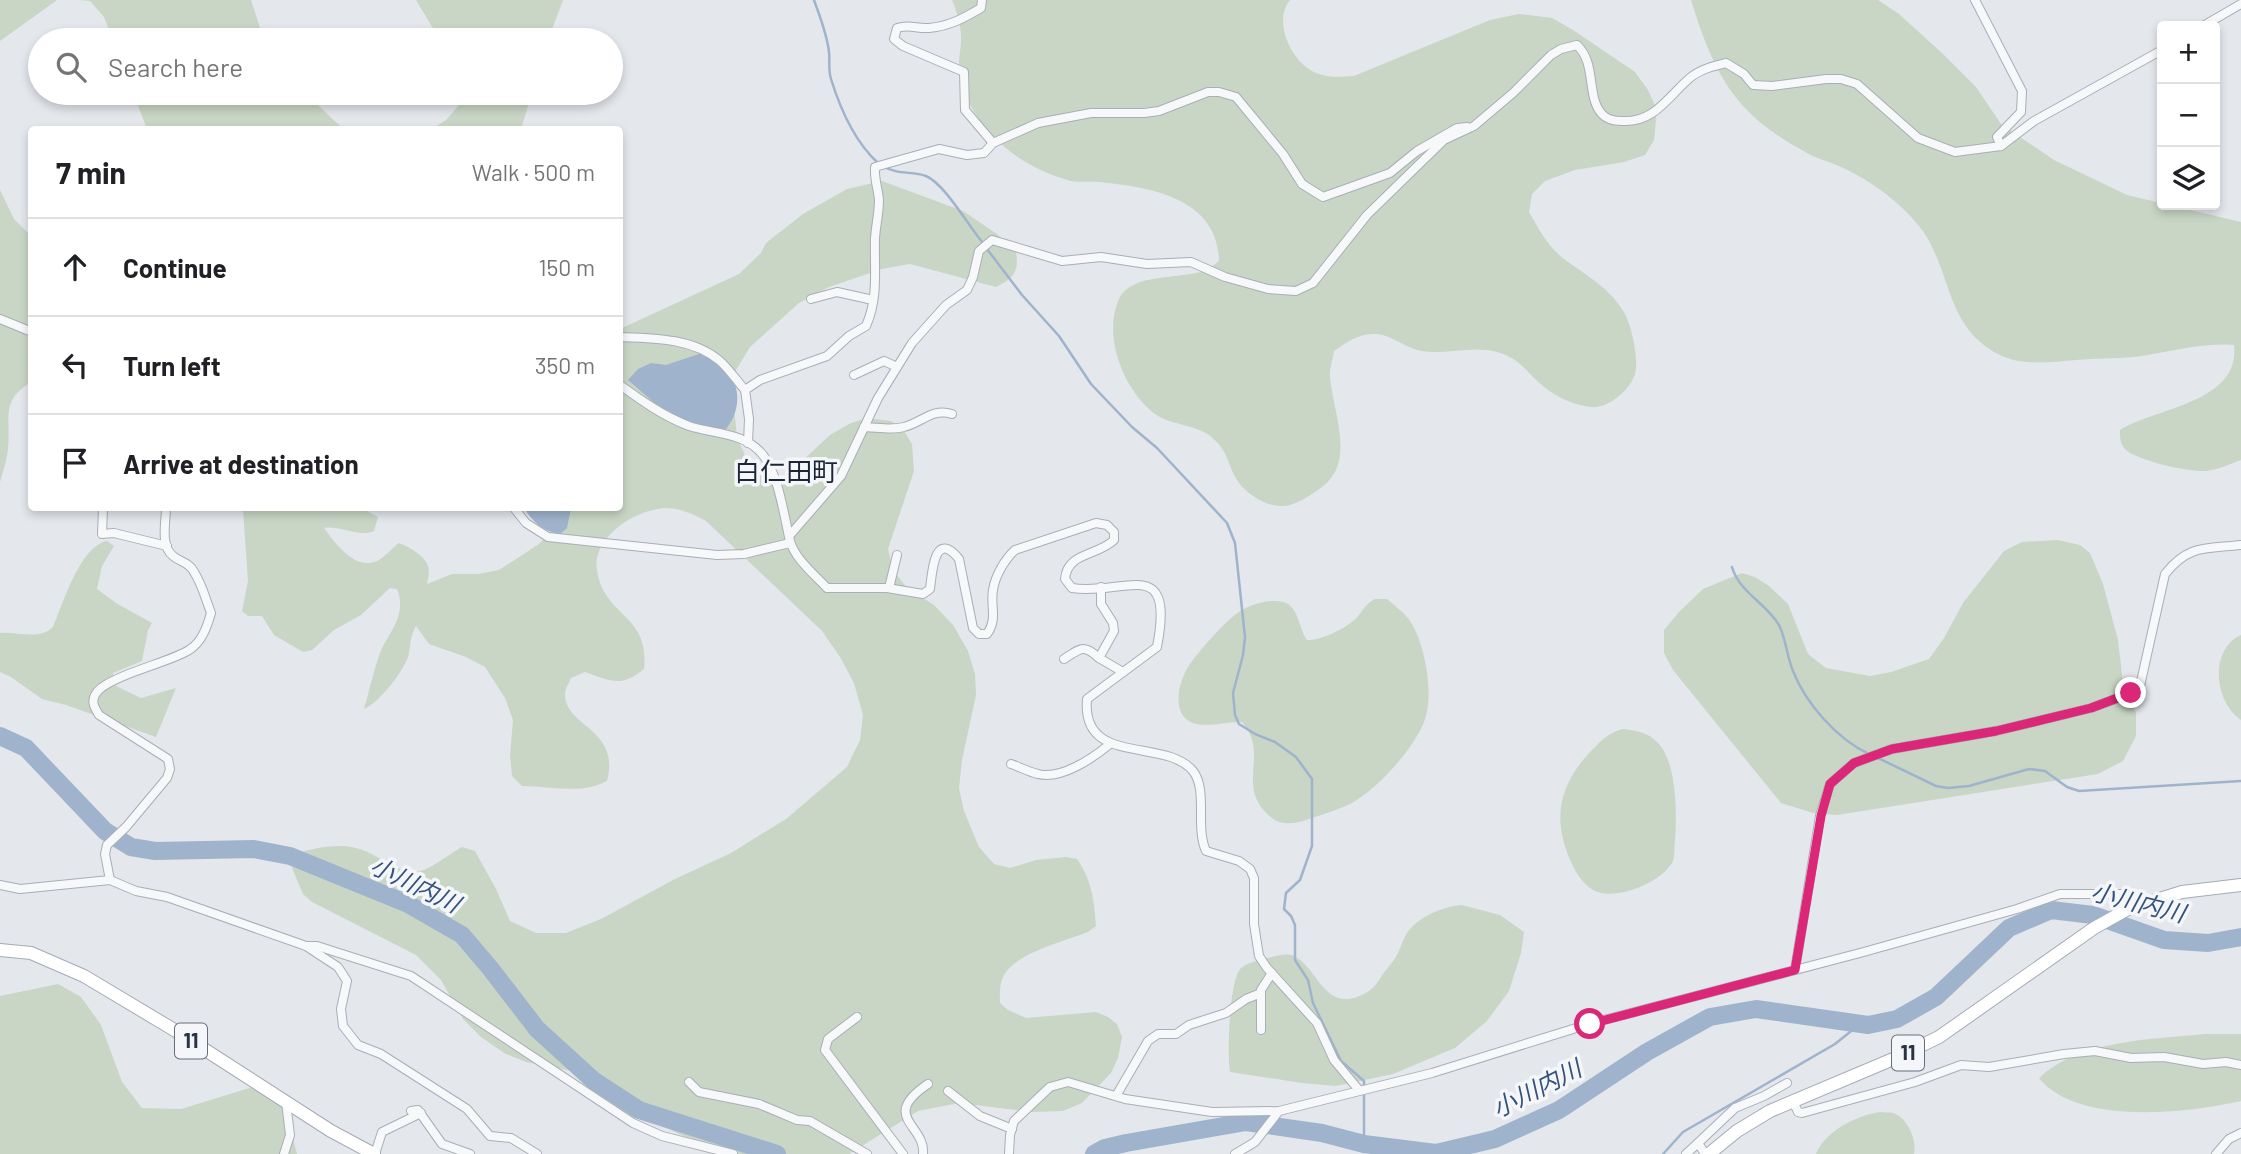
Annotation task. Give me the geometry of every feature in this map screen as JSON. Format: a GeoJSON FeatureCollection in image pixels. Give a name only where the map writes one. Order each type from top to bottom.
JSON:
{"type":"FeatureCollection","features":[{"type":"Feature","properties":{"kind":"main road","name":"11"},"geometry":{"type":"LineString","coordinates":[[1707,1154],[1770,1111],[1940,1037],[2113,917],[2182,892],[2241,885]]}},
{"type":"Feature","properties":{"kind":"main road","name":"11"},"geometry":{"type":"LineString","coordinates":[[0,950],[32,953],[84,976],[374,1154]]}},
{"type":"Feature","properties":{"kind":"street"},"geometry":{"type":"LineString","coordinates":[[982,0],[981,8],[955,23],[926,28],[908,24],[897,28],[894,39],[903,46],[964,72],[965,110],[993,143]]}},
{"type":"Feature","properties":{"kind":"street"},"geometry":{"type":"LineString","coordinates":[[1975,0],[2022,91],[2021,112],[1997,137],[2001,146]]}},
{"type":"Feature","properties":{"kind":"street"},"geometry":{"type":"LineString","coordinates":[[2212,21],[2241,4]]}},
{"type":"Feature","properties":{"kind":"street"},"geometry":{"type":"LineString","coordinates":[[516,511],[526,523],[548,537],[716,555],[744,554],[790,539],[841,475],[878,398],[912,343],[946,305],[967,290],[973,278],[979,251],[992,240],[1062,261],[1101,257],[1147,264],[1191,262],[1225,277],[1268,289],[1296,291],[1313,283],[1367,215],[1444,140],[1474,126],[1513,93],[1551,55],[1561,49],[1577,45],[1584,52],[1597,107],[1603,116],[1613,121],[1632,122],[1650,117],[1692,76],[1726,63],[1744,74],[1753,85],[1772,86],[1826,79],[1857,83],[1918,138],[1955,152],[2001,146],[2034,121],[2157,53]]}},
{"type":"Feature","properties":{"kind":"street"},"geometry":{"type":"LineString","coordinates":[[745,390],[760,380],[827,356],[849,336],[866,326],[873,300],[879,198],[874,177],[876,167],[939,149],[967,155],[985,153],[993,143],[1038,123],[1091,113],[1159,111],[1208,92],[1219,92],[1236,97],[1283,154],[1302,184],[1323,197],[1390,173],[1417,151],[1457,128],[1474,126]]}},
{"type":"Feature","properties":{"kind":"street"},"geometry":{"type":"LineString","coordinates":[[811,299],[838,292],[873,300]]}},
{"type":"Feature","properties":{"kind":"street"},"geometry":{"type":"LineString","coordinates":[[0,319],[28,330]]}},
{"type":"Feature","properties":{"kind":"street"},"geometry":{"type":"LineString","coordinates":[[623,337],[663,339],[692,346],[719,360],[745,390],[749,419],[748,443]]}},
{"type":"Feature","properties":{"kind":"street"},"geometry":{"type":"LineString","coordinates":[[854,375],[884,361],[897,367]]}},
{"type":"Feature","properties":{"kind":"street"},"geometry":{"type":"LineString","coordinates":[[623,387],[659,413],[691,427],[728,433],[762,453],[769,467],[790,539],[805,565],[827,588],[889,588],[923,594],[930,589],[933,558],[939,552],[953,552],[959,559],[973,628],[979,634],[987,634],[992,628],[993,589],[1006,557],[1015,550],[1096,523],[1107,525],[1114,532],[1114,540],[1106,548],[1073,560],[1066,570],[1065,579],[1072,588],[1085,590],[1140,583],[1150,587],[1159,596],[1161,610],[1157,647],[1087,699],[1086,713],[1093,728],[1110,744],[1179,759],[1192,771],[1199,782],[1201,839],[1206,851],[1239,861],[1250,869],[1254,878],[1259,956],[1317,1023],[1334,1060],[1358,1089]]}},
{"type":"Feature","properties":{"kind":"street"},"geometry":{"type":"LineString","coordinates":[[864,427],[889,429],[906,426],[931,413],[942,411],[952,414]]}},
{"type":"Feature","properties":{"kind":"street"},"geometry":{"type":"LineString","coordinates":[[103,511],[102,534],[114,533],[167,546]]}},
{"type":"Feature","properties":{"kind":"street"},"geometry":{"type":"LineString","coordinates":[[110,880],[105,854],[107,845],[126,827],[167,778],[170,769],[168,759],[99,715],[93,704],[94,696],[98,689],[108,682],[163,663],[190,650],[203,636],[211,613],[194,571],[186,562],[174,557],[167,546],[166,511]]}},
{"type":"Feature","properties":{"kind":"street"},"geometry":{"type":"LineString","coordinates":[[1795,970],[1821,816],[1830,784],[1854,763],[1892,749],[1996,731],[2091,708],[2131,693],[2140,686],[2165,574],[2175,561],[2192,550],[2241,545]]}},
{"type":"Feature","properties":{"kind":"street"},"geometry":{"type":"LineString","coordinates":[[889,588],[897,555]]}},
{"type":"Feature","properties":{"kind":"street"},"geometry":{"type":"LineString","coordinates":[[1099,658],[1114,631],[1114,623],[1101,604],[1101,587]]}},
{"type":"Feature","properties":{"kind":"street"},"geometry":{"type":"LineString","coordinates":[[1063,659],[1082,648],[1089,648],[1099,658],[1123,672]]}},
{"type":"Feature","properties":{"kind":"street"},"geometry":{"type":"LineString","coordinates":[[1011,764],[1041,775],[1060,772],[1086,763],[1110,744]]}},
{"type":"Feature","properties":{"kind":"street"},"geometry":{"type":"LineString","coordinates":[[0,885],[20,889],[110,880],[136,891],[167,897],[306,946],[338,967],[347,981],[341,1009],[343,1026],[358,1045],[381,1054],[467,1109],[490,1136],[511,1138],[537,1154]]}},
{"type":"Feature","properties":{"kind":"street"},"geometry":{"type":"LineString","coordinates":[[1009,1154],[1014,1121],[1049,1087],[1068,1082],[1116,1096],[1212,1112],[1279,1111],[1358,1089],[1432,1073],[1590,1024],[2017,909],[2060,894],[2130,894],[2143,904]]}},
{"type":"Feature","properties":{"kind":"street"},"geometry":{"type":"LineString","coordinates":[[306,946],[317,946],[411,976],[634,1123],[662,1136],[733,1154]]}},
{"type":"Feature","properties":{"kind":"street"},"geometry":{"type":"LineString","coordinates":[[1261,1030],[1261,993],[1272,973]]}},
{"type":"Feature","properties":{"kind":"street"},"geometry":{"type":"LineString","coordinates":[[1116,1096],[1148,1041],[1158,1034],[1176,1034],[1189,1025],[1226,1013],[1245,999],[1261,993]]}},
{"type":"Feature","properties":{"kind":"street"},"geometry":{"type":"LineString","coordinates":[[858,1017],[828,1039],[825,1050],[903,1154]]}},
{"type":"Feature","properties":{"kind":"street"},"geometry":{"type":"LineString","coordinates":[[1793,1101],[1798,1112],[1802,1113],[1915,1082],[1961,1065],[1989,1067],[2095,1051],[2131,1058],[2164,1056],[2203,1064],[2226,1062],[2241,1066]]}},
{"type":"Feature","properties":{"kind":"street"},"geometry":{"type":"LineString","coordinates":[[689,1082],[699,1092],[759,1104],[797,1120],[810,1121],[867,1154]]}},
{"type":"Feature","properties":{"kind":"street"},"geometry":{"type":"LineString","coordinates":[[1686,1154],[1735,1108],[1787,1083]]}},
{"type":"Feature","properties":{"kind":"street"},"geometry":{"type":"LineString","coordinates":[[923,1154],[923,1148],[908,1122],[906,1110],[912,1095],[928,1084]]}},
{"type":"Feature","properties":{"kind":"street"},"geometry":{"type":"LineString","coordinates":[[948,1091],[980,1116],[1012,1129]]}},
{"type":"Feature","properties":{"kind":"street"},"geometry":{"type":"LineString","coordinates":[[284,1154],[290,1135],[286,1102]]}},
{"type":"Feature","properties":{"kind":"street"},"geometry":{"type":"LineString","coordinates":[[411,1111],[418,1110],[421,1113],[442,1144],[470,1154]]}},
{"type":"Feature","properties":{"kind":"street"},"geometry":{"type":"LineString","coordinates":[[1239,1153],[1255,1142],[1279,1111]]}},
{"type":"Feature","properties":{"kind":"street"},"geometry":{"type":"LineString","coordinates":[[374,1154],[382,1132],[421,1113]]}},
{"type":"Feature","properties":{"kind":"street"},"geometry":{"type":"LineString","coordinates":[[2216,1154],[2229,1139],[2241,1133]]}},
{"type":"Feature","properties":{"kind":"street"},"geometry":{"type":"LineString","coordinates":[[1698,1143],[1707,1154]]}},
{"type":"Feature","properties":{"kind":"green space"},"geometry":{"type":"Polygon","coordinates":[[[0,0],[57,0],[0,41],[0,0]]]}},
{"type":"Feature","properties":{"kind":"green space"},"geometry":{"type":"Polygon","coordinates":[[[79,0],[251,0],[260,28],[108,28],[104,17],[90,1],[79,0]]]}},
{"type":"Feature","properties":{"kind":"green space"},"geometry":{"type":"Polygon","coordinates":[[[416,0],[563,0],[552,28],[433,28],[416,0]]]}},
{"type":"Feature","properties":{"kind":"green space"},"geometry":{"type":"Polygon","coordinates":[[[952,0],[1290,0],[1283,19],[1287,41],[1292,51],[1307,68],[1321,75],[1335,77],[1354,76],[1490,20],[1519,14],[1552,18],[1635,72],[1648,90],[1657,110],[1654,140],[1645,155],[1624,162],[1575,170],[1545,181],[1532,194],[1529,212],[1553,249],[1598,284],[1620,306],[1626,316],[1634,345],[1636,368],[1632,380],[1611,402],[1591,407],[1554,394],[1517,362],[1497,352],[1479,349],[1422,351],[1384,335],[1359,336],[1334,351],[1330,377],[1340,453],[1337,467],[1330,479],[1310,496],[1290,505],[1269,504],[1257,499],[1239,483],[1224,452],[1209,435],[1161,418],[1144,404],[1126,377],[1115,346],[1114,314],[1125,290],[1145,281],[1206,270],[1219,261],[1216,239],[1207,222],[1194,209],[1177,199],[1138,187],[1067,180],[1028,163],[1002,145],[980,121],[965,94],[959,62],[961,31],[952,0]]]}},
{"type":"Feature","properties":{"kind":"green space"},"geometry":{"type":"Polygon","coordinates":[[[1691,0],[1878,0],[1899,14],[1976,87],[2001,124],[2054,160],[2127,195],[2157,202],[2157,210],[2190,210],[2241,222],[2241,460],[2205,471],[2176,468],[2132,454],[2124,448],[2120,436],[2120,430],[2135,422],[2210,392],[2224,380],[2233,364],[2234,345],[2196,346],[2134,357],[2038,362],[2002,356],[1983,344],[1969,330],[1951,297],[1930,243],[1919,226],[1901,207],[1858,175],[1812,156],[1763,124],[1745,108],[1719,72],[1691,0]]]}},
{"type":"Feature","properties":{"kind":"green space"},"geometry":{"type":"Polygon","coordinates":[[[138,105],[318,105],[341,126],[146,126],[138,105]]]}},
{"type":"Feature","properties":{"kind":"green space"},"geometry":{"type":"Polygon","coordinates":[[[459,105],[528,105],[522,126],[437,126],[459,105]]]}},
{"type":"Feature","properties":{"kind":"green space"},"geometry":{"type":"Polygon","coordinates":[[[882,181],[963,211],[997,234],[1016,252],[1017,265],[1014,274],[996,287],[910,264],[882,269],[829,287],[799,303],[750,347],[736,370],[734,408],[737,437],[751,469],[767,478],[786,476],[830,435],[851,423],[867,418],[891,421],[903,429],[912,444],[914,471],[888,549],[893,570],[907,588],[934,605],[953,625],[968,651],[975,674],[976,695],[959,788],[964,811],[979,847],[994,864],[1010,868],[1036,860],[1066,857],[1077,859],[1086,875],[1093,899],[1096,926],[1088,932],[1030,954],[1010,967],[1001,982],[1000,1003],[1026,1018],[1096,1012],[1117,1024],[1122,1037],[1118,1058],[1111,1073],[1082,1103],[1063,1111],[1032,1112],[959,1103],[918,1111],[849,1154],[731,1154],[705,1147],[659,1124],[627,1094],[596,1076],[526,1062],[504,1053],[481,1037],[463,1019],[441,980],[416,955],[312,902],[303,894],[292,868],[301,852],[341,846],[358,848],[391,865],[412,872],[425,870],[462,847],[475,851],[510,921],[536,933],[566,933],[601,919],[675,879],[731,853],[786,819],[847,767],[860,740],[863,715],[854,683],[822,631],[706,521],[686,512],[665,508],[629,520],[618,527],[601,547],[597,571],[609,598],[634,626],[640,637],[644,651],[644,669],[622,681],[609,680],[585,672],[571,678],[565,694],[567,705],[573,714],[600,739],[606,750],[609,763],[607,781],[577,789],[522,786],[512,776],[510,756],[513,720],[505,698],[485,667],[429,644],[416,626],[403,668],[384,693],[364,709],[379,656],[398,616],[400,599],[397,589],[390,588],[361,615],[334,630],[312,650],[303,652],[274,635],[262,616],[248,616],[242,611],[248,581],[243,511],[367,511],[378,517],[374,531],[362,533],[324,528],[346,554],[361,562],[377,561],[399,543],[403,544],[426,562],[429,570],[427,584],[452,574],[478,574],[499,570],[539,544],[569,511],[623,511],[623,328],[739,274],[761,253],[766,243],[803,214],[847,189],[882,181]]]}},
{"type":"Feature","properties":{"kind":"green space"},"geometry":{"type":"Polygon","coordinates":[[[0,190],[14,219],[28,233],[28,384],[11,403],[7,453],[0,482],[0,190]]]}},
{"type":"Feature","properties":{"kind":"green space"},"geometry":{"type":"Polygon","coordinates":[[[2058,540],[2080,545],[2090,553],[2103,584],[2118,640],[2123,683],[2136,713],[2136,736],[2123,761],[2098,774],[1837,815],[1813,813],[1781,803],[1673,670],[1664,653],[1664,630],[1679,612],[1703,589],[1742,573],[1769,586],[1788,604],[1808,654],[1826,668],[1870,676],[1891,672],[1929,659],[1963,603],[2004,551],[2022,542],[2058,540]]]}},
{"type":"Feature","properties":{"kind":"green space"},"geometry":{"type":"Polygon","coordinates":[[[107,541],[114,546],[102,566],[97,589],[152,623],[142,661],[113,673],[114,685],[141,698],[176,688],[156,737],[42,699],[0,672],[0,633],[35,635],[53,627],[81,564],[97,545],[107,541]]]}},
{"type":"Feature","properties":{"kind":"green space"},"geometry":{"type":"Polygon","coordinates":[[[1375,599],[1387,599],[1403,612],[1420,642],[1427,669],[1429,696],[1425,719],[1405,754],[1362,797],[1302,821],[1276,821],[1261,806],[1255,795],[1250,734],[1242,722],[1205,725],[1186,719],[1178,698],[1184,674],[1198,653],[1223,626],[1238,612],[1253,605],[1270,601],[1286,603],[1294,610],[1307,640],[1313,640],[1327,636],[1355,620],[1375,599]]]}},
{"type":"Feature","properties":{"kind":"green space"},"geometry":{"type":"Polygon","coordinates":[[[2241,635],[2241,720],[2225,701],[2219,676],[2224,652],[2231,642],[2241,635]]]}},
{"type":"Feature","properties":{"kind":"green space"},"geometry":{"type":"Polygon","coordinates":[[[1623,729],[1650,736],[1664,751],[1669,762],[1675,803],[1674,856],[1667,869],[1648,883],[1625,892],[1602,893],[1587,886],[1575,870],[1562,837],[1561,806],[1571,777],[1581,763],[1603,739],[1623,729]]]}},
{"type":"Feature","properties":{"kind":"green space"},"geometry":{"type":"Polygon","coordinates":[[[1462,905],[1500,915],[1524,932],[1521,953],[1509,991],[1487,1021],[1455,1048],[1393,1074],[1336,1086],[1230,1072],[1231,1001],[1241,968],[1266,958],[1292,955],[1309,969],[1332,995],[1342,999],[1354,998],[1375,985],[1396,956],[1412,927],[1439,910],[1462,905]]]}},
{"type":"Feature","properties":{"kind":"green space"},"geometry":{"type":"Polygon","coordinates":[[[58,984],[81,997],[101,1025],[122,1082],[142,1108],[181,1109],[256,1086],[274,1093],[286,1110],[297,1154],[0,1154],[0,996],[58,984]]]}},
{"type":"Feature","properties":{"kind":"green space"},"geometry":{"type":"Polygon","coordinates":[[[2205,1034],[2241,1034],[2241,1101],[2164,1112],[2106,1110],[2079,1104],[2056,1093],[2039,1078],[2055,1065],[2095,1049],[2140,1040],[2205,1034]]]}},
{"type":"Feature","properties":{"kind":"green space"},"geometry":{"type":"Polygon","coordinates":[[[1881,1112],[1893,1113],[1907,1124],[1914,1142],[1914,1154],[1816,1154],[1834,1131],[1852,1121],[1881,1112]]]}},
{"type":"Feature","properties":{"kind":"water"},"geometry":{"type":"Polygon","coordinates":[[[702,353],[729,373],[736,387],[736,409],[726,429],[707,427],[666,413],[628,380],[638,369],[651,363],[666,365],[702,353]]]}},
{"type":"Feature","properties":{"kind":"water"},"geometry":{"type":"Polygon","coordinates":[[[526,511],[570,511],[567,528],[560,534],[548,531],[535,522],[526,511]]]}},
{"type":"Feature","properties":{"kind":"waterway"},"geometry":{"type":"LineString","coordinates":[[814,0],[827,39],[830,75],[839,101],[855,135],[878,163]]}},
{"type":"Feature","properties":{"kind":"waterway"},"geometry":{"type":"LineString","coordinates":[[883,166],[894,171],[926,176],[933,181],[949,196],[983,243]]}},
{"type":"Feature","properties":{"kind":"waterway"},"geometry":{"type":"LineString","coordinates":[[987,249],[1022,295],[1059,336],[1091,384],[1132,427],[1157,448],[1227,523],[1235,543],[1245,637],[1233,693],[1235,715],[1239,724],[1275,742],[1296,757],[1312,779],[1312,846],[1300,880],[1286,893],[1284,909],[1295,925],[1295,960],[1308,980],[1313,1003],[1341,1061],[1364,1081],[1364,1144]]}},
{"type":"Feature","properties":{"kind":"waterway"},"geometry":{"type":"LineString","coordinates":[[1732,567],[1740,584],[1779,625],[1793,671],[1814,708],[1834,730],[1869,754]]}},
{"type":"Feature","properties":{"kind":"waterway","name":"小川内川"},"geometry":{"type":"LineString","coordinates":[[0,736],[26,748],[105,831],[131,847],[155,851],[254,849],[290,856],[408,904],[462,935],[537,1029],[593,1080],[639,1110],[777,1154]]}},
{"type":"Feature","properties":{"kind":"waterway"},"geometry":{"type":"LineString","coordinates":[[1878,758],[1936,786],[1948,788],[1969,786],[2029,769],[2045,771],[2067,787],[2079,791],[2241,781]]}},
{"type":"Feature","properties":{"kind":"waterway","name":"小川内川"},"geometry":{"type":"LineString","coordinates":[[1094,1154],[1126,1143],[1246,1122],[1322,1133],[1364,1144],[1436,1153],[1495,1139],[1559,1110],[1647,1052],[1710,1017],[1756,1009],[1868,1025],[1897,1019],[1936,997],[2009,928],[2051,910],[2093,915],[2164,940],[2208,943],[2241,937]]}},
{"type":"Feature","properties":{"kind":"waterway"},"geometry":{"type":"LineString","coordinates":[[1663,1154],[1683,1132],[1835,1044],[1860,1024]]}},
{"type":"Feature","properties":{"kind":"waterway"},"geometry":{"type":"LineString","coordinates":[[1470,1154],[1471,1144]]}},
{"type":"Feature","properties":{"kind":"district","name":"白仁田町"},"geometry":{"type":"Point","coordinates":[786,472]}},
{"type":"Feature","properties":{"kind":"route"},"geometry":{"type":"LineString","coordinates":[[1590,1024],[1795,970],[1821,816],[1830,784],[1854,763],[1892,749],[1996,731],[2091,708],[2131,693]]}}]}
